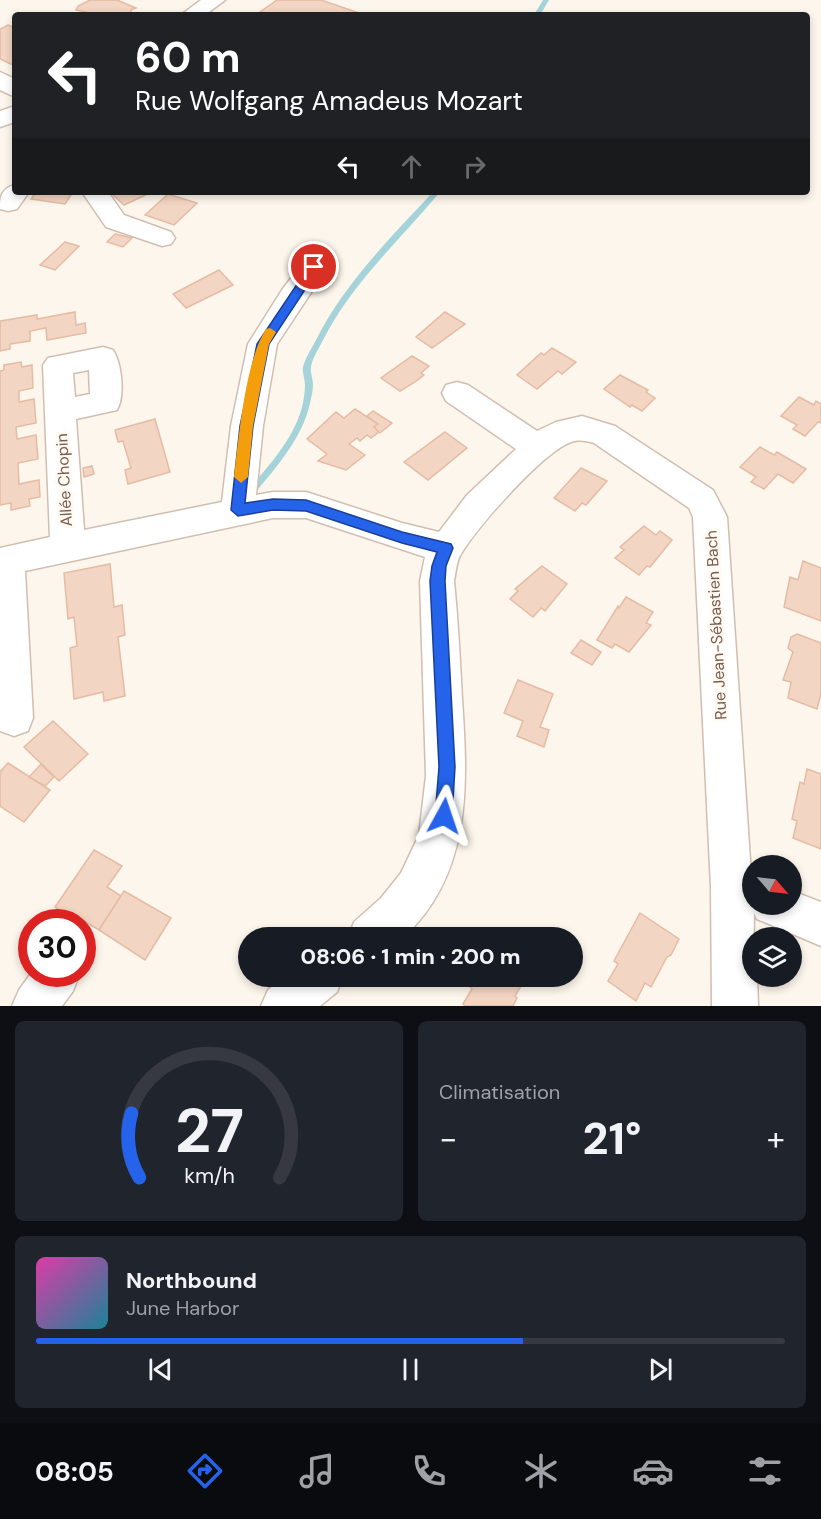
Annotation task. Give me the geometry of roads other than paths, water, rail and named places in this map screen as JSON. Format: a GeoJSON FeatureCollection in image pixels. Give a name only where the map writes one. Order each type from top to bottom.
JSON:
{"type":"FeatureCollection","features":[{"type":"Feature","properties":{"kind":"street"},"geometry":{"type":"LineString","coordinates":[[196,12],[215,0]]}},
{"type":"Feature","properties":{"kind":"street"},"geometry":{"type":"LineString","coordinates":[[97,195],[115,221],[162,238]]}},
{"type":"Feature","properties":{"kind":"street"},"geometry":{"type":"LineString","coordinates":[[238,510],[246,426],[263,344],[314,267]]}},
{"type":"Feature","properties":{"kind":"street"},"geometry":{"type":"LineString","coordinates":[[457,393],[538,448]]}},
{"type":"Feature","properties":{"kind":"street","name":"Allée Chopin"},"geometry":{"type":"LineString","coordinates":[[60,411],[68,549]]}},
{"type":"Feature","properties":{"kind":"street","name":"Rue Jean-Sébastien Bach"},"geometry":{"type":"LineString","coordinates":[[446,548],[479,504],[538,448],[549,439],[567,430],[582,428],[604,434],[706,505],[710,517],[742,893],[735,1006]]}},
{"type":"Feature","properties":{"kind":"street"},"geometry":{"type":"LineString","coordinates":[[14,718],[3,561],[273,504],[306,505],[402,537],[446,548],[439,566],[437,581],[447,767],[446,804],[442,829],[429,868],[411,898],[381,927]]}},
{"type":"Feature","properties":{"kind":"street"},"geometry":{"type":"LineString","coordinates":[[799,915],[821,924]]}},
{"type":"Feature","properties":{"kind":"street"},"geometry":{"type":"LineString","coordinates":[[284,1006],[307,987]]}},
{"type":"Feature","properties":{"kind":"waterway"},"geometry":{"type":"LineString","coordinates":[[539,12],[546,0]]}},
{"type":"Feature","properties":{"kind":"waterway"},"geometry":{"type":"LineString","coordinates":[[253,490],[283,452],[301,420],[309,387],[307,367],[319,340],[333,317],[365,273],[434,195]]}}]}
